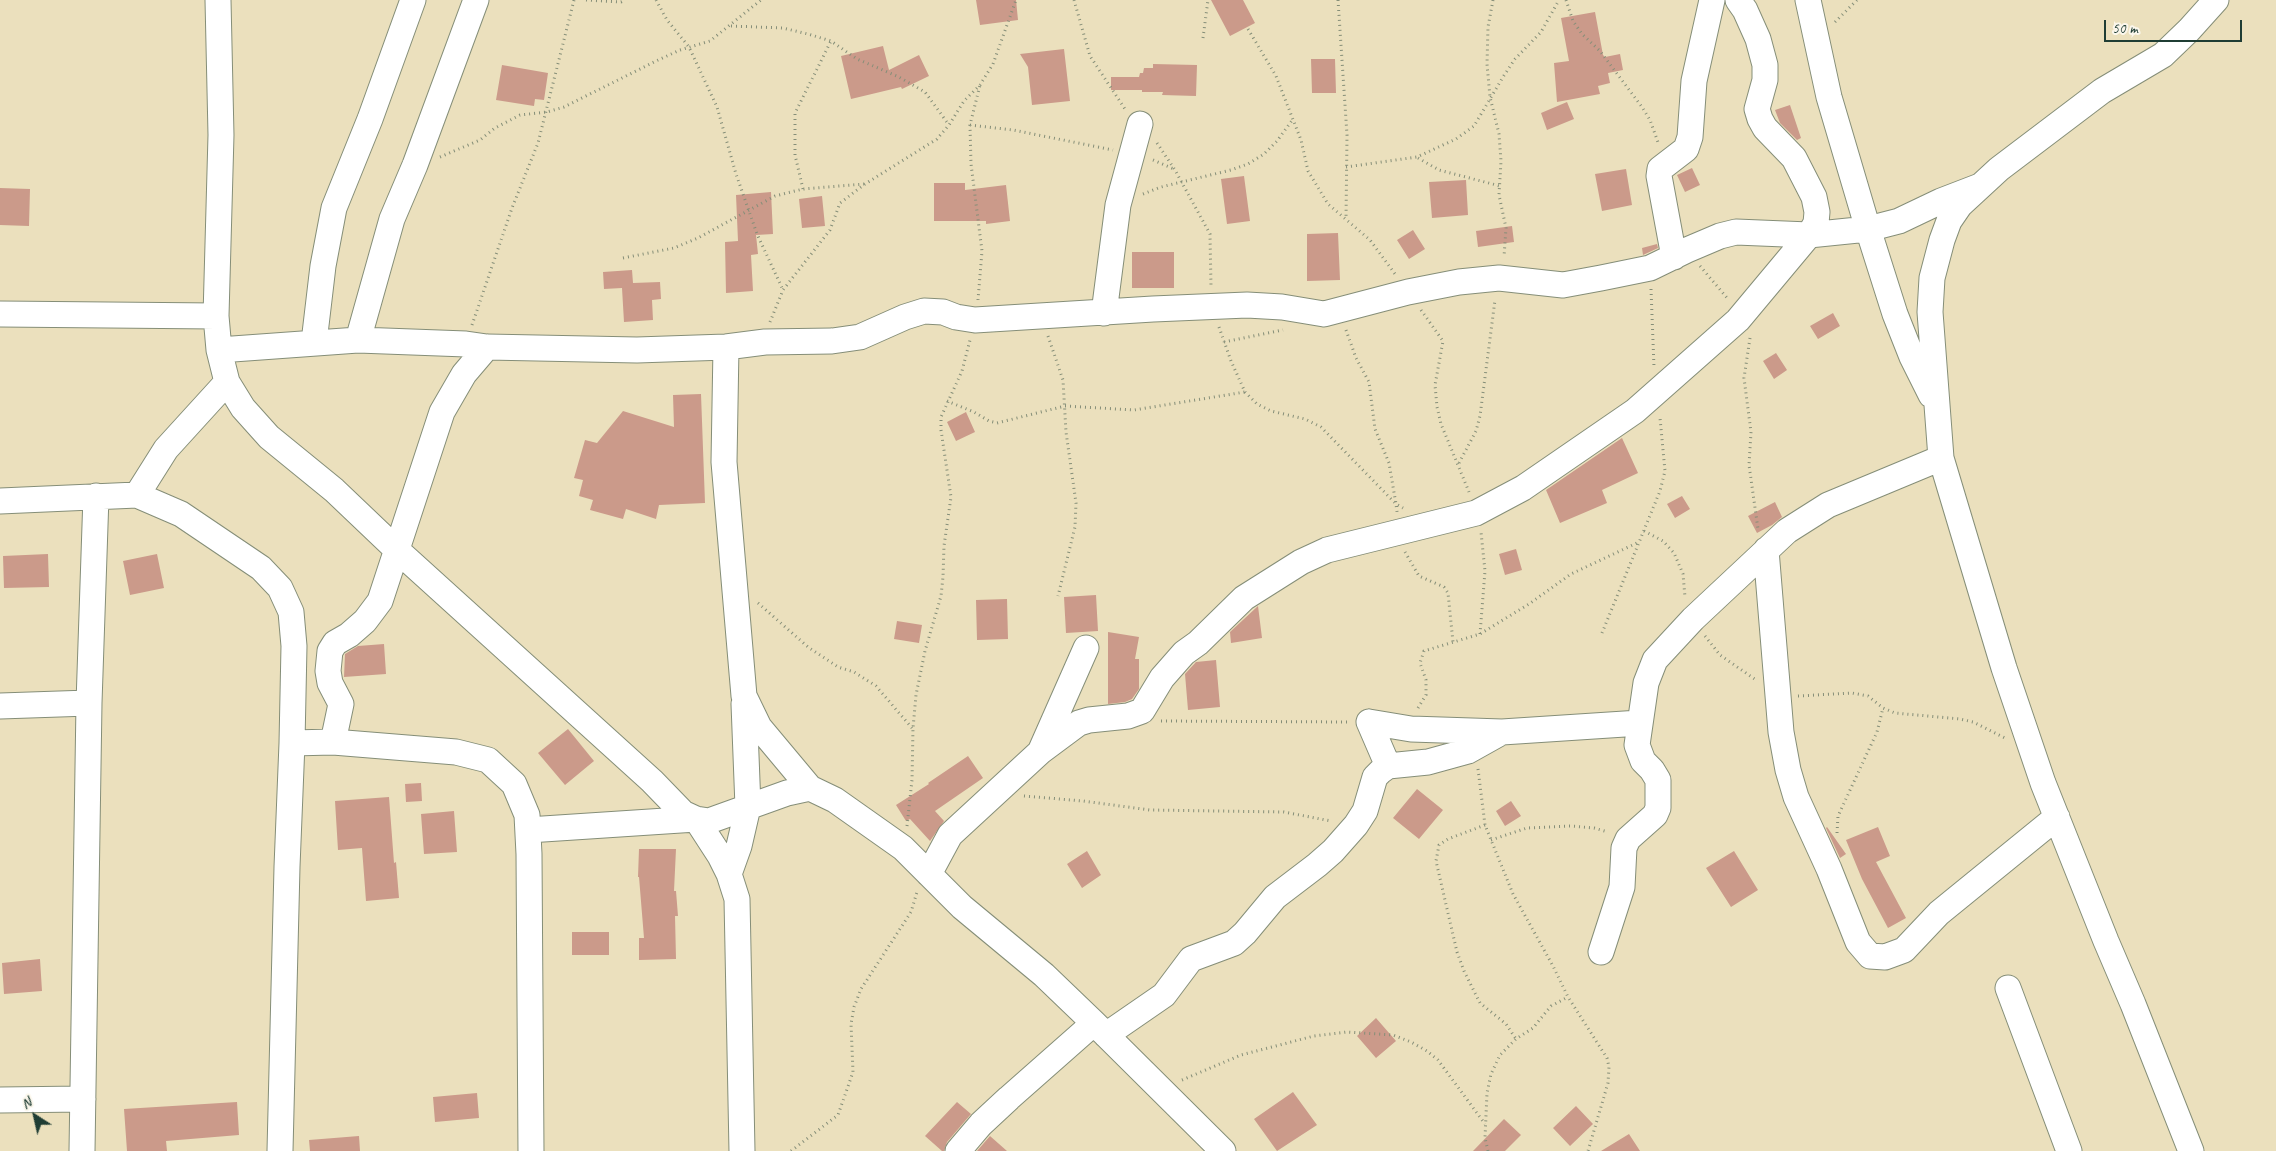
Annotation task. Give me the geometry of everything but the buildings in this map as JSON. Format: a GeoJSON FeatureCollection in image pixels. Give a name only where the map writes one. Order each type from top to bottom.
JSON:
{"type":"FeatureCollection","features":[{"type":"Feature","properties":{"kind":"street"},"geometry":{"type":"LineString","coordinates":[[218,0],[221,135],[216,316],[220,350],[227,382],[243,408],[269,437],[334,490],[397,550],[652,780],[683,813],[696,819],[720,856],[729,874],[737,899],[742,1151]]}},
{"type":"Feature","properties":{"kind":"street"},"geometry":{"type":"LineString","coordinates":[[314,342],[334,208],[370,119],[413,0]]}},
{"type":"Feature","properties":{"kind":"street"},"geometry":{"type":"LineString","coordinates":[[358,340],[392,218],[415,165],[476,0]]}},
{"type":"Feature","properties":{"kind":"street"},"geometry":{"type":"LineString","coordinates":[[1681,253],[1659,176],[1660,170],[1686,148],[1690,137],[1694,81],[1712,0]]}},
{"type":"Feature","properties":{"kind":"street"},"geometry":{"type":"LineString","coordinates":[[929,874],[950,835],[962,822],[999,792],[1040,752],[1080,723],[1089,720],[1136,714],[1145,708],[1174,664],[1244,598],[1301,562],[1327,550],[1400,534],[1476,513],[1524,488],[1635,411],[1689,365],[1743,314],[1810,235],[1816,223],[1814,197],[1794,158],[1765,128],[1760,119],[1757,109],[1765,80],[1765,65],[1758,38],[1738,0]]}},
{"type":"Feature","properties":{"kind":"street"},"geometry":{"type":"LineString","coordinates":[[1808,0],[1829,97],[1868,229],[1895,314],[1912,357],[1936,406]]}},
{"type":"Feature","properties":{"kind":"street"},"geometry":{"type":"LineString","coordinates":[[2191,1151],[2057,817],[2004,668],[1941,458],[1930,312],[1932,278],[1949,221],[1960,205],[1999,169],[2102,91],[2163,55],[2216,0]]}},
{"type":"Feature","properties":{"kind":"street"},"geometry":{"type":"LineString","coordinates":[[1104,313],[1118,205],[1140,124]]}},
{"type":"Feature","properties":{"kind":"street"},"geometry":{"type":"LineString","coordinates":[[220,350],[358,340],[477,346],[637,350],[726,347],[765,342],[832,341],[860,337],[905,317],[924,311],[943,312],[956,317],[975,320],[1104,313],[1154,308],[1247,305],[1324,314],[1408,292],[1459,282],[1499,278],[1563,285],[1650,268],[1720,236],[1736,232],[1810,235],[1868,229],[1899,221],[1941,200],[1980,186]]}},
{"type":"Feature","properties":{"kind":"street"},"geometry":{"type":"LineString","coordinates":[[0,314],[216,316]]}},
{"type":"Feature","properties":{"kind":"street"},"geometry":{"type":"LineString","coordinates":[[333,742],[341,704],[330,683],[328,671],[330,651],[334,644],[349,635],[365,621],[380,601],[442,412],[464,374],[477,346]]}},
{"type":"Feature","properties":{"kind":"street"},"geometry":{"type":"LineString","coordinates":[[726,347],[724,462],[744,696],[748,807],[729,874]]}},
{"type":"Feature","properties":{"kind":"street"},"geometry":{"type":"LineString","coordinates":[[137,495],[166,449],[227,382]]}},
{"type":"Feature","properties":{"kind":"street"},"geometry":{"type":"LineString","coordinates":[[1601,952],[1622,887],[1624,848],[1628,839],[1655,815],[1659,802],[1658,780],[1652,770],[1642,761],[1637,745],[1646,683],[1655,660],[1691,621],[1787,531],[1828,505],[1941,458]]}},
{"type":"Feature","properties":{"kind":"street"},"geometry":{"type":"LineString","coordinates":[[0,501],[137,495],[181,514],[261,568],[280,588],[291,612],[294,646],[280,1151]]}},
{"type":"Feature","properties":{"kind":"street"},"geometry":{"type":"LineString","coordinates":[[82,1151],[89,703],[96,496]]}},
{"type":"Feature","properties":{"kind":"street"},"geometry":{"type":"LineString","coordinates":[[1766,550],[1781,732],[1796,797],[1829,869],[1858,942],[1870,956],[1885,957],[1904,950],[1939,913],[2057,817]]}},
{"type":"Feature","properties":{"kind":"street"},"geometry":{"type":"LineString","coordinates":[[1040,752],[1086,648]]}},
{"type":"Feature","properties":{"kind":"street"},"geometry":{"type":"LineString","coordinates":[[744,696],[759,728],[810,788],[834,800],[903,848],[962,907],[1044,975],[1223,1151]]}},
{"type":"Feature","properties":{"kind":"street"},"geometry":{"type":"LineString","coordinates":[[0,706],[89,703]]}},
{"type":"Feature","properties":{"kind":"street"},"geometry":{"type":"LineString","coordinates":[[1370,722],[1411,729],[1502,732],[1640,723]]}},
{"type":"Feature","properties":{"kind":"street"},"geometry":{"type":"LineString","coordinates":[[1370,722],[1388,766]]}},
{"type":"Feature","properties":{"kind":"street"},"geometry":{"type":"LineString","coordinates":[[958,1151],[1009,1098],[1100,1029],[1164,996],[1191,959],[1223,949],[1245,934],[1275,897],[1317,865],[1348,834],[1365,811],[1375,777],[1388,766],[1428,762],[1475,748],[1502,732]]}},
{"type":"Feature","properties":{"kind":"street"},"geometry":{"type":"LineString","coordinates":[[292,743],[333,742],[456,752],[488,760],[514,784],[526,815],[528,830],[531,1151]]}},
{"type":"Feature","properties":{"kind":"street"},"geometry":{"type":"LineString","coordinates":[[528,830],[696,819],[709,821],[787,793],[810,788]]}},
{"type":"Feature","properties":{"kind":"street"},"geometry":{"type":"LineString","coordinates":[[2008,988],[2069,1151]]}},
{"type":"Feature","properties":{"kind":"street"},"geometry":{"type":"LineString","coordinates":[[0,1100],[83,1099]]}},
{"type":"Feature","properties":{"kind":"path"},"geometry":{"type":"LineString","coordinates":[[477,346],[488,276],[538,143],[574,0]]}},
{"type":"Feature","properties":{"kind":"path"},"geometry":{"type":"LineString","coordinates":[[586,0],[621,2],[625,0]]}},
{"type":"Feature","properties":{"kind":"path"},"geometry":{"type":"LineString","coordinates":[[656,0],[667,20],[689,47],[717,107],[757,234],[783,290]]}},
{"type":"Feature","properties":{"kind":"path"},"geometry":{"type":"LineString","coordinates":[[415,165],[464,148],[520,115],[547,112],[564,107],[656,61],[689,47],[710,41],[730,26],[738,16],[761,0]]}},
{"type":"Feature","properties":{"kind":"path"},"geometry":{"type":"LineString","coordinates":[[765,342],[774,308],[783,290],[830,230],[840,203],[864,184],[937,139],[964,102],[980,85],[993,64],[1016,0]]}},
{"type":"Feature","properties":{"kind":"path"},"geometry":{"type":"LineString","coordinates":[[1203,38],[1208,0]]}},
{"type":"Feature","properties":{"kind":"path"},"geometry":{"type":"LineString","coordinates":[[1338,0],[1346,135],[1346,219]]}},
{"type":"Feature","properties":{"kind":"path"},"geometry":{"type":"LineString","coordinates":[[1458,463],[1476,430],[1480,416],[1499,278],[1507,244],[1506,228],[1500,202],[1499,134],[1490,97],[1487,64],[1488,27],[1493,0]]}},
{"type":"Feature","properties":{"kind":"path"},"geometry":{"type":"LineString","coordinates":[[1346,167],[1417,157],[1456,139],[1474,126],[1515,59],[1541,32],[1559,0]]}},
{"type":"Feature","properties":{"kind":"path"},"geometry":{"type":"LineString","coordinates":[[1566,0],[1573,21],[1582,34],[1600,50],[1624,80],[1650,120],[1658,140],[1663,167]]}},
{"type":"Feature","properties":{"kind":"path"},"geometry":{"type":"LineString","coordinates":[[1816,40],[1857,0]]}},
{"type":"Feature","properties":{"kind":"path"},"geometry":{"type":"LineString","coordinates":[[730,26],[783,28],[831,41],[857,59],[899,77],[925,92],[949,125]]}},
{"type":"Feature","properties":{"kind":"path"},"geometry":{"type":"LineString","coordinates":[[1248,29],[1276,76],[1301,140],[1308,171],[1328,204],[1370,240],[1443,341],[1435,385],[1437,407],[1441,424],[1458,463],[1476,513],[1483,541],[1485,570],[1480,634]]}},
{"type":"Feature","properties":{"kind":"path"},"geometry":{"type":"LineString","coordinates":[[803,189],[795,155],[795,113],[831,41]]}},
{"type":"Feature","properties":{"kind":"path"},"geometry":{"type":"LineString","coordinates":[[903,848],[911,788],[913,728],[925,651],[941,596],[944,546],[951,497],[941,430],[941,416],[962,371],[975,320],[980,284],[982,251],[971,164],[970,126],[980,85]]}},
{"type":"Feature","properties":{"kind":"path"},"geometry":{"type":"LineString","coordinates":[[1118,205],[1161,187],[1248,164],[1264,154],[1278,141],[1293,119]]}},
{"type":"Feature","properties":{"kind":"path"},"geometry":{"type":"LineString","coordinates":[[970,126],[1013,130],[1150,158],[1175,170]]}},
{"type":"Feature","properties":{"kind":"path"},"geometry":{"type":"LineString","coordinates":[[1417,157],[1439,170],[1500,186]]}},
{"type":"Feature","properties":{"kind":"path"},"geometry":{"type":"LineString","coordinates":[[623,258],[674,248],[698,238],[768,198],[803,189],[864,184]]}},
{"type":"Feature","properties":{"kind":"path"},"geometry":{"type":"LineString","coordinates":[[1681,253],[1743,314],[1749,326],[1750,338],[1744,378],[1751,432],[1749,465],[1757,526],[1766,550]]}},
{"type":"Feature","properties":{"kind":"path"},"geometry":{"type":"LineString","coordinates":[[1602,633],[1660,491],[1665,471],[1652,352],[1650,268]]}},
{"type":"Feature","properties":{"kind":"path"},"geometry":{"type":"LineString","coordinates":[[1212,307],[1245,392],[1257,404],[1271,411],[1305,419],[1322,427],[1396,504]]}},
{"type":"Feature","properties":{"kind":"path"},"geometry":{"type":"LineString","coordinates":[[1342,310],[1351,346],[1369,382],[1375,429],[1389,463],[1404,550],[1419,576],[1444,587],[1448,593],[1453,642]]}},
{"type":"Feature","properties":{"kind":"path"},"geometry":{"type":"LineString","coordinates":[[1042,316],[1063,380],[1069,454],[1076,503],[1075,527],[1058,596]]}},
{"type":"Feature","properties":{"kind":"path"},"geometry":{"type":"LineString","coordinates":[[1224,342],[1289,328]]}},
{"type":"Feature","properties":{"kind":"path"},"geometry":{"type":"LineString","coordinates":[[946,402],[974,412],[989,421],[998,423],[1065,406],[1134,410],[1245,392]]}},
{"type":"Feature","properties":{"kind":"path"},"geometry":{"type":"LineString","coordinates":[[1644,531],[1663,541],[1674,553],[1683,574],[1691,621],[1720,656],[1751,678],[1777,692],[1793,696],[1852,693],[1868,696],[1883,708],[1895,713],[1910,716],[1960,719],[1973,722],[2007,739],[2029,741]]}},
{"type":"Feature","properties":{"kind":"path"},"geometry":{"type":"LineString","coordinates":[[1411,729],[1426,695],[1426,680],[1420,663],[1422,656],[1430,648],[1480,634],[1529,604],[1571,574],[1640,542]]}},
{"type":"Feature","properties":{"kind":"path"},"geometry":{"type":"LineString","coordinates":[[735,581],[808,647],[838,667],[854,672],[876,686],[913,728]]}},
{"type":"Feature","properties":{"kind":"path"},"geometry":{"type":"LineString","coordinates":[[1837,838],[1838,816],[1877,732],[1883,708]]}},
{"type":"Feature","properties":{"kind":"path"},"geometry":{"type":"LineString","coordinates":[[1136,714],[1156,721],[1370,722]]}},
{"type":"Feature","properties":{"kind":"path"},"geometry":{"type":"LineString","coordinates":[[1475,748],[1485,826],[1513,894],[1568,997],[1610,1067],[1608,1083],[1588,1151]]}},
{"type":"Feature","properties":{"kind":"path"},"geometry":{"type":"LineString","coordinates":[[999,792],[1150,810],[1284,812],[1323,818],[1331,821],[1348,834]]}},
{"type":"Feature","properties":{"kind":"path"},"geometry":{"type":"LineString","coordinates":[[1485,826],[1448,839],[1439,845],[1436,861],[1456,952],[1464,971],[1480,1003],[1506,1024],[1516,1039]]}},
{"type":"Feature","properties":{"kind":"path"},"geometry":{"type":"LineString","coordinates":[[1491,840],[1527,828],[1571,826],[1594,828],[1628,839]]}},
{"type":"Feature","properties":{"kind":"path"},"geometry":{"type":"LineString","coordinates":[[792,1151],[838,1115],[853,1072],[851,1024],[854,1007],[861,989],[911,912],[919,886],[929,874]]}},
{"type":"Feature","properties":{"kind":"path"},"geometry":{"type":"LineString","coordinates":[[1488,1151],[1484,1138],[1487,1094],[1491,1074],[1500,1055],[1516,1039],[1533,1028],[1551,1006],[1568,997]]}},
{"type":"Feature","properties":{"kind":"path"},"geometry":{"type":"LineString","coordinates":[[1162,1091],[1227,1060],[1314,1036],[1347,1032],[1394,1035],[1427,1051],[1438,1060],[1484,1124]]}}]}
